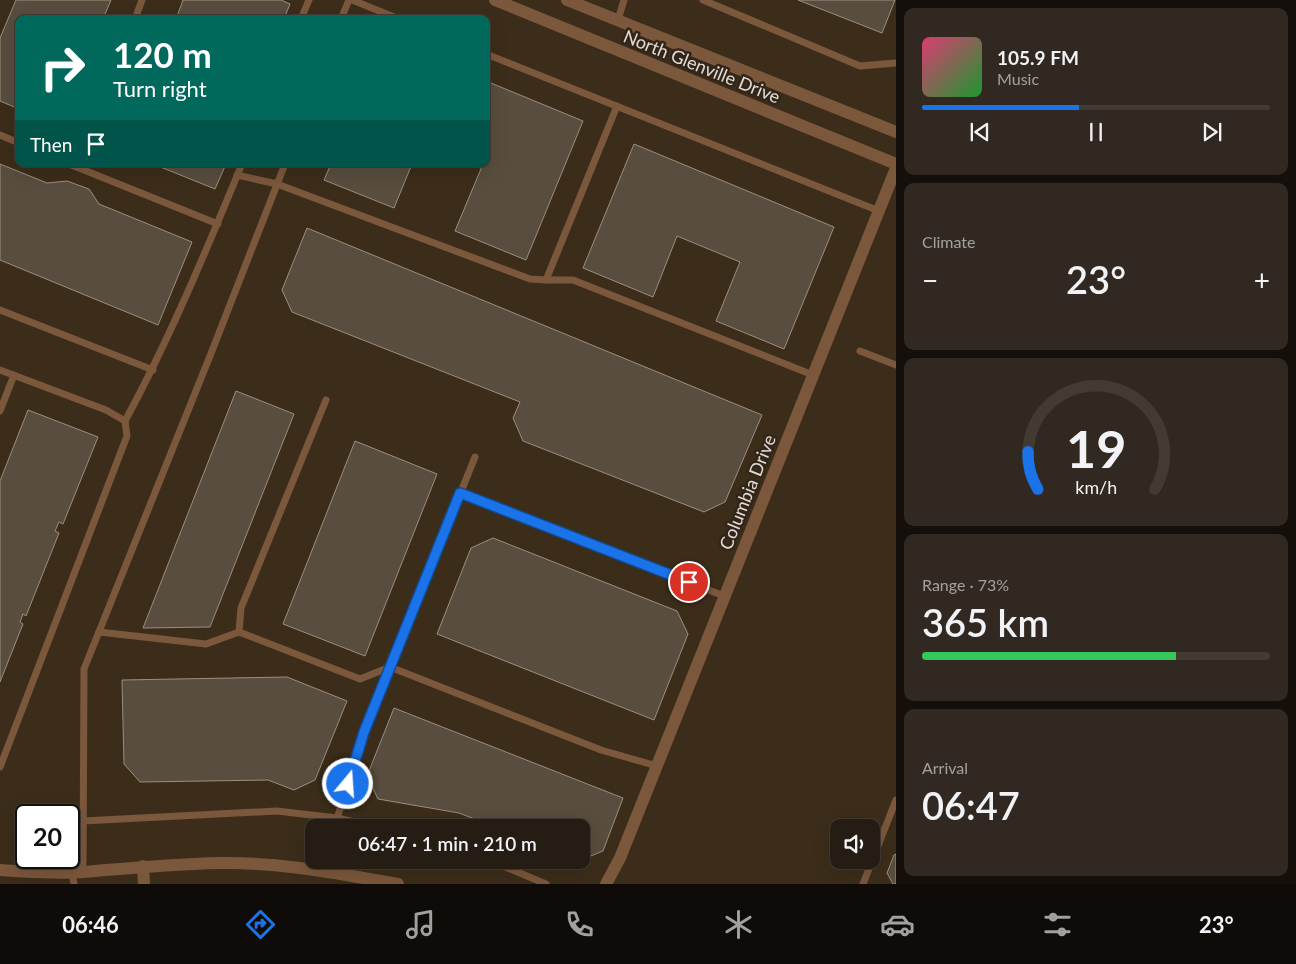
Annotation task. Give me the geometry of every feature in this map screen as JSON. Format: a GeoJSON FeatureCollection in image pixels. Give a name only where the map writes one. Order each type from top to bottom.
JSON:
{"type":"FeatureCollection","features":[{"type":"Feature","properties":{"kind":"street","name":"North Glenville Drive"},"geometry":{"type":"LineString","coordinates":[[495,0],[896,166]]}},
{"type":"Feature","properties":{"kind":"street","name":"North Glenville Drive"},"geometry":{"type":"LineString","coordinates":[[567,0],[896,132]]}},
{"type":"Feature","properties":{"kind":"street","name":"Columbia Drive"},"geometry":{"type":"LineString","coordinates":[[606,884],[620,858],[896,166]]}},
{"type":"Feature","properties":{"kind":"street"},"geometry":{"type":"LineString","coordinates":[[0,870],[76,876],[143,866],[222,863],[305,867]]}},
{"type":"Feature","properties":{"kind":"street"},"geometry":{"type":"LineString","coordinates":[[143,866],[144,884]]}},
{"type":"Feature","properties":{"kind":"street"},"geometry":{"type":"LineString","coordinates":[[334,869],[398,884]]}},
{"type":"Feature","properties":{"kind":"lane"},"geometry":{"type":"LineString","coordinates":[[136,15],[142,0]]}},
{"type":"Feature","properties":{"kind":"lane"},"geometry":{"type":"LineString","coordinates":[[302,15],[308,0]]}},
{"type":"Feature","properties":{"kind":"lane"},"geometry":{"type":"LineString","coordinates":[[344,15],[350,0],[389,15]]}},
{"type":"Feature","properties":{"kind":"lane"},"geometry":{"type":"LineString","coordinates":[[618,20],[624,0]]}},
{"type":"Feature","properties":{"kind":"lane"},"geometry":{"type":"LineString","coordinates":[[703,0],[860,66],[896,63]]}},
{"type":"Feature","properties":{"kind":"lane"},"geometry":{"type":"LineString","coordinates":[[490,56],[879,211]]}},
{"type":"Feature","properties":{"kind":"lane"},"geometry":{"type":"LineString","coordinates":[[546,280],[617,106]]}},
{"type":"Feature","properties":{"kind":"lane"},"geometry":{"type":"LineString","coordinates":[[0,136],[15,142]]}},
{"type":"Feature","properties":{"kind":"lane"},"geometry":{"type":"LineString","coordinates":[[79,167],[218,224]]}},
{"type":"Feature","properties":{"kind":"lane"},"geometry":{"type":"LineString","coordinates":[[0,767],[127,436],[125,421],[153,370],[218,224],[241,167]]}},
{"type":"Feature","properties":{"kind":"lane"},"geometry":{"type":"LineString","coordinates":[[76,876],[83,821],[84,669],[207,365],[284,167]]}},
{"type":"Feature","properties":{"kind":"lane"},"geometry":{"type":"LineString","coordinates":[[237,175],[277,184],[530,279],[573,280],[813,376]]}},
{"type":"Feature","properties":{"kind":"lane"},"geometry":{"type":"LineString","coordinates":[[0,310],[153,370]]}},
{"type":"Feature","properties":{"kind":"lane"},"geometry":{"type":"LineString","coordinates":[[860,351],[896,365]]}},
{"type":"Feature","properties":{"kind":"lane"},"geometry":{"type":"LineString","coordinates":[[0,370],[106,410],[125,421]]}},
{"type":"Feature","properties":{"kind":"lane"},"geometry":{"type":"LineString","coordinates":[[0,411],[14,375]]}},
{"type":"Feature","properties":{"kind":"lane"},"geometry":{"type":"LineString","coordinates":[[239,632],[241,608],[326,400]]}},
{"type":"Feature","properties":{"kind":"lane"},"geometry":{"type":"LineString","coordinates":[[337,818],[364,732],[475,457]]}},
{"type":"Feature","properties":{"kind":"lane"},"geometry":{"type":"LineString","coordinates":[[460,493],[724,596]]}},
{"type":"Feature","properties":{"kind":"lane"},"geometry":{"type":"LineString","coordinates":[[99,632],[206,644],[239,632],[360,679],[390,667],[601,750],[657,766]]}},
{"type":"Feature","properties":{"kind":"lane"},"geometry":{"type":"LineString","coordinates":[[863,884],[896,800]]}},
{"type":"Feature","properties":{"kind":"lane"},"geometry":{"type":"LineString","coordinates":[[83,821],[277,811],[341,819]]}},
{"type":"Feature","properties":{"kind":"lane"},"geometry":{"type":"LineString","coordinates":[[510,869],[546,884]]}},
{"type":"Feature","properties":{"kind":"shaded area"},"geometry":{"type":"Polygon","coordinates":[[[0,0],[896,0],[896,884],[0,884],[0,0]]]}},
{"type":"Feature","properties":{"kind":"building"},"geometry":{"type":"Polygon","coordinates":[[[16,0],[111,0],[105,15],[15,15],[15,107],[0,101],[0,38],[16,0]]]}},
{"type":"Feature","properties":{"kind":"building"},"geometry":{"type":"Polygon","coordinates":[[[183,0],[281,0],[290,4],[286,15],[177,15],[183,0]]]}},
{"type":"Feature","properties":{"kind":"building"},"geometry":{"type":"Polygon","coordinates":[[[798,0],[895,0],[882,33],[798,0]]]}},
{"type":"Feature","properties":{"kind":"building"},"geometry":{"type":"Polygon","coordinates":[[[490,83],[583,121],[526,260],[455,231],[482,167],[490,167],[490,83]]]}},
{"type":"Feature","properties":{"kind":"building"},"geometry":{"type":"Polygon","coordinates":[[[634,144],[834,227],[784,349],[716,321],[740,262],[677,236],[653,297],[583,268],[634,144]]]}},
{"type":"Feature","properties":{"kind":"building"},"geometry":{"type":"Polygon","coordinates":[[[0,164],[47,183],[67,181],[89,189],[99,204],[192,242],[158,325],[0,260],[0,164]]]}},
{"type":"Feature","properties":{"kind":"building"},"geometry":{"type":"Polygon","coordinates":[[[160,167],[225,167],[215,189],[160,167]]]}},
{"type":"Feature","properties":{"kind":"building"},"geometry":{"type":"Polygon","coordinates":[[[330,167],[411,167],[394,208],[324,180],[330,167]]]}},
{"type":"Feature","properties":{"kind":"building"},"geometry":{"type":"Polygon","coordinates":[[[307,228],[762,415],[725,502],[704,512],[523,441],[513,418],[520,402],[292,312],[282,290],[307,228]]]}},
{"type":"Feature","properties":{"kind":"building"},"geometry":{"type":"Polygon","coordinates":[[[236,391],[294,414],[210,627],[143,628],[236,391]]]}},
{"type":"Feature","properties":{"kind":"building"},"geometry":{"type":"Polygon","coordinates":[[[28,410],[98,437],[63,524],[59,522],[55,531],[59,533],[26,616],[23,614],[20,622],[23,624],[0,682],[0,481],[28,410]]]}},
{"type":"Feature","properties":{"kind":"building"},"geometry":{"type":"Polygon","coordinates":[[[355,441],[437,474],[365,656],[283,624],[355,441]]]}},
{"type":"Feature","properties":{"kind":"building"},"geometry":{"type":"Polygon","coordinates":[[[493,538],[677,611],[688,634],[654,720],[437,634],[471,548],[493,538]]]}},
{"type":"Feature","properties":{"kind":"building"},"geometry":{"type":"Polygon","coordinates":[[[287,677],[347,701],[315,780],[294,790],[268,780],[140,782],[124,764],[122,680],[287,677]]]}},
{"type":"Feature","properties":{"kind":"building"},"geometry":{"type":"Polygon","coordinates":[[[394,708],[623,798],[603,851],[590,856],[590,819],[475,819],[459,813],[378,799],[367,776],[394,708]]]}},
{"type":"Feature","properties":{"kind":"building"},"geometry":{"type":"Polygon","coordinates":[[[896,854],[896,884],[893,884],[887,873],[896,854]]]}},
{"type":"Feature","properties":{"kind":"route"},"geometry":{"type":"LineString","coordinates":[[348,784],[364,732],[460,493],[689,582]]}}]}
